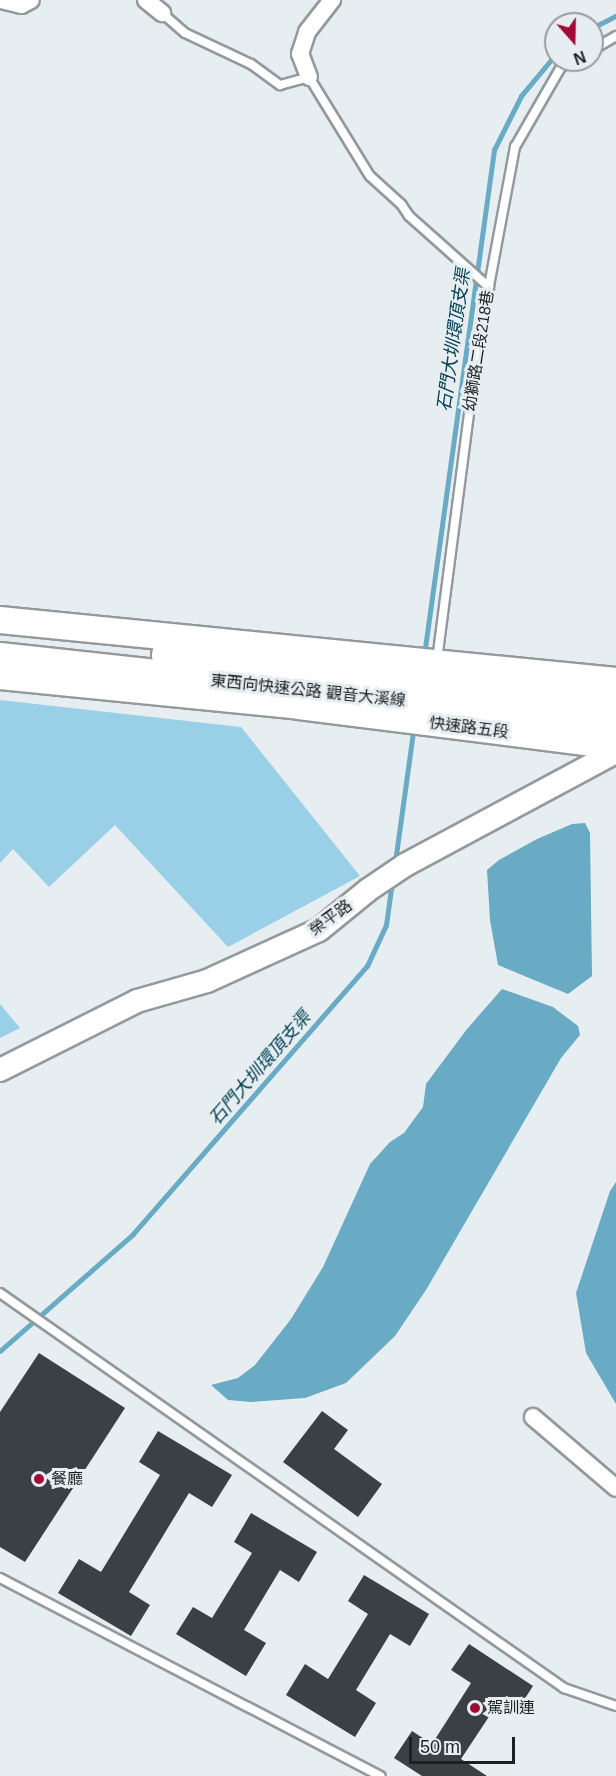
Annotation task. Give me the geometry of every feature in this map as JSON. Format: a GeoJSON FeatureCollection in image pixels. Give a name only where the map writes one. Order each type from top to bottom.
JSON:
{"type":"FeatureCollection","features":[{"type":"Feature","properties":{"kind":"highway","name":"東西向快速公路 觀音大溪線"},"geometry":{"type":"LineString","coordinates":[[0,638],[616,706]]}},
{"type":"Feature","properties":{"kind":"highway","name":"東西向快速公路 觀音大溪線"},"geometry":{"type":"LineString","coordinates":[[0,658],[422,686],[616,727]]}},
{"type":"Feature","properties":{"kind":"main road"},"geometry":{"type":"LineString","coordinates":[[0,620],[422,686],[616,681]]}},
{"type":"Feature","properties":{"kind":"main road","name":"快速路五段"},"geometry":{"type":"LineString","coordinates":[[0,676],[299,706],[616,746]]}},
{"type":"Feature","properties":{"kind":"street"},"geometry":{"type":"LineString","coordinates":[[0,0],[21,5],[31,0]]}},
{"type":"Feature","properties":{"kind":"street"},"geometry":{"type":"LineString","coordinates":[[146,0],[162,13]]}},
{"type":"Feature","properties":{"kind":"street"},"geometry":{"type":"LineString","coordinates":[[309,77],[300,54],[307,32],[332,0]]}},
{"type":"Feature","properties":{"kind":"street","name":"榮平路"},"geometry":{"type":"LineString","coordinates":[[0,1070],[137,1001],[207,981],[320,930],[368,890],[398,871],[616,752]]}},
{"type":"Feature","properties":{"kind":"street"},"geometry":{"type":"LineString","coordinates":[[533,1417],[616,1488]]}},
{"type":"Feature","properties":{"kind":"lane"},"geometry":{"type":"LineString","coordinates":[[162,13],[185,33],[250,64],[279,85],[309,77],[369,176],[401,204],[409,216],[486,284]]}},
{"type":"Feature","properties":{"kind":"lane","name":"幼獅路二段218巷"},"geometry":{"type":"LineString","coordinates":[[422,686],[486,284],[515,147],[558,72]]}},
{"type":"Feature","properties":{"kind":"lane"},"geometry":{"type":"LineString","coordinates":[[0,1293],[564,1688],[616,1706]]}},
{"type":"Feature","properties":{"kind":"lane"},"geometry":{"type":"LineString","coordinates":[[0,1578],[381,1776]]}},
{"type":"Feature","properties":{"kind":"shaded area"},"geometry":{"type":"Polygon","coordinates":[[[0,700],[241,727],[360,876],[228,947],[115,825],[49,887],[13,849],[0,863],[0,700]]]}},
{"type":"Feature","properties":{"kind":"shaded area"},"geometry":{"type":"Polygon","coordinates":[[[585,823],[590,833],[592,976],[568,994],[498,965],[490,920],[487,870],[499,860],[537,839],[572,824],[585,823]]]}},
{"type":"Feature","properties":{"kind":"shaded area"},"geometry":{"type":"Polygon","coordinates":[[[502,989],[553,1007],[578,1026],[580,1035],[561,1058],[426,1290],[395,1336],[346,1383],[305,1398],[251,1402],[228,1400],[211,1385],[238,1378],[255,1365],[291,1319],[323,1267],[370,1164],[390,1142],[404,1133],[423,1107],[426,1084],[467,1029],[502,989]]]}},
{"type":"Feature","properties":{"kind":"shaded area"},"geometry":{"type":"Polygon","coordinates":[[[0,1004],[20,1028],[0,1038],[0,1004]]]}},
{"type":"Feature","properties":{"kind":"shaded area"},"geometry":{"type":"Polygon","coordinates":[[[616,1182],[616,1404],[586,1353],[576,1293],[610,1191],[616,1182]]]}},
{"type":"Feature","properties":{"kind":"building","name":"餐廳"},"geometry":{"type":"Polygon","coordinates":[[[39,1353],[125,1408],[25,1562],[0,1547],[0,1412],[39,1353]]]}},
{"type":"Feature","properties":{"kind":"building"},"geometry":{"type":"Polygon","coordinates":[[[322,1411],[348,1430],[334,1449],[382,1484],[358,1517],[283,1462],[322,1411]]]}},
{"type":"Feature","properties":{"kind":"building"},"geometry":{"type":"Polygon","coordinates":[[[158,1431],[232,1475],[212,1507],[189,1493],[129,1592],[150,1605],[131,1636],[58,1593],[79,1559],[101,1572],[160,1475],[139,1462],[158,1431]]]}},
{"type":"Feature","properties":{"kind":"building"},"geometry":{"type":"Polygon","coordinates":[[[251,1513],[317,1552],[299,1582],[280,1570],[244,1630],[266,1643],[246,1676],[176,1634],[193,1607],[212,1618],[252,1553],[234,1542],[251,1513]]]}},
{"type":"Feature","properties":{"kind":"building"},"geometry":{"type":"Polygon","coordinates":[[[364,1575],[429,1614],[410,1646],[390,1634],[356,1690],[376,1703],[355,1737],[286,1695],[305,1664],[328,1679],[368,1614],[348,1601],[364,1575]]]}},
{"type":"Feature","properties":{"kind":"building","name":"駕訓連"},"geometry":{"type":"Polygon","coordinates":[[[469,1644],[533,1686],[515,1714],[498,1703],[461,1759],[487,1776],[422,1776],[394,1758],[412,1731],[432,1744],[471,1683],[451,1670],[469,1644]]]}},
{"type":"Feature","properties":{"kind":"waterway","name":"石門大圳環頂支渠"},"geometry":{"type":"LineString","coordinates":[[604,22],[616,16]]}},
{"type":"Feature","properties":{"kind":"waterway","name":"石門大圳環頂支渠"},"geometry":{"type":"LineString","coordinates":[[425,648],[494,150],[521,96],[544,68]]}},
{"type":"Feature","properties":{"kind":"waterway","name":"石門大圳環頂支渠"},"geometry":{"type":"LineString","coordinates":[[395,862],[413,733]]}},
{"type":"Feature","properties":{"kind":"waterway","name":"石門大圳環頂支渠"},"geometry":{"type":"LineString","coordinates":[[0,1351],[133,1234],[367,966],[386,925],[392,882]]}},
{"type":"Feature","properties":{"kind":"place","name":"餐廳"},"geometry":{"type":"Point","coordinates":[39,1479]}},
{"type":"Feature","properties":{"kind":"place","name":"駕訓連"},"geometry":{"type":"Point","coordinates":[475,1708]}}]}
